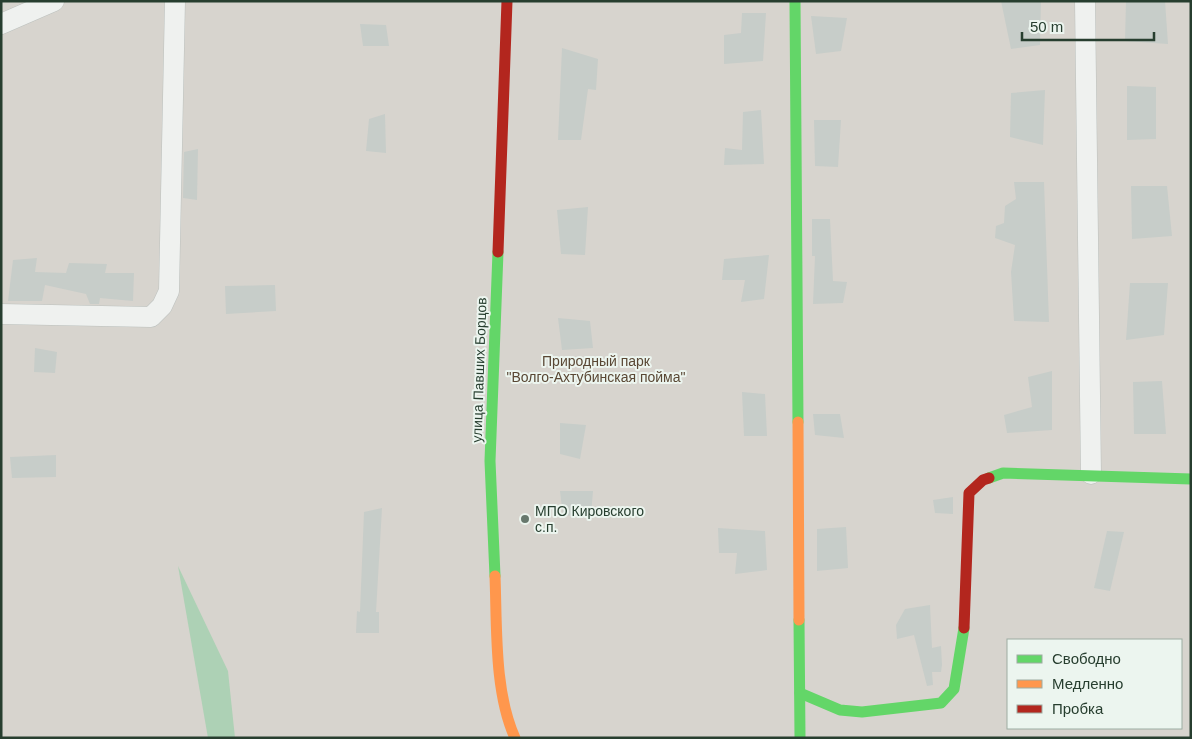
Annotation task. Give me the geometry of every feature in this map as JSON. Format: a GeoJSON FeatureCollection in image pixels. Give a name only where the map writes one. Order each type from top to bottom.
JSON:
{"type":"FeatureCollection","features":[{"type":"Feature","properties":{"kind":"street"},"geometry":{"type":"LineString","coordinates":[[1,24],[54,1]]}},
{"type":"Feature","properties":{"kind":"street"},"geometry":{"type":"LineString","coordinates":[[1,314],[150,316],[162,306],[169,291],[175,1]]}},
{"type":"Feature","properties":{"kind":"street","name":"улица Павших Борцов"},"geometry":{"type":"LineString","coordinates":[[507,1],[490,462],[499,664],[508,722],[515,738]]}},
{"type":"Feature","properties":{"kind":"street"},"geometry":{"type":"LineString","coordinates":[[795,1],[800,738]]}},
{"type":"Feature","properties":{"kind":"street"},"geometry":{"type":"LineString","coordinates":[[1085,1],[1091,474]]}},
{"type":"Feature","properties":{"kind":"street"},"geometry":{"type":"LineString","coordinates":[[800,693],[840,710],[862,712],[941,703],[954,689],[964,627],[969,493],[983,480],[1004,473],[1091,474],[1191,479]]}},
{"type":"Feature","properties":{"kind":"green space","name":"Природный парк \"Волго-Ахтубинская пойма\""},"geometry":{"type":"Polygon","coordinates":[[[1,1],[1191,1],[1191,738],[1,738],[1,1]]]}},
{"type":"Feature","properties":{"kind":"shaded area"},"geometry":{"type":"Polygon","coordinates":[[[178,566],[228,671],[235,738],[208,738],[178,566]]]}},
{"type":"Feature","properties":{"kind":"building"},"geometry":{"type":"Polygon","coordinates":[[[1001,1],[1041,1],[1040,45],[1011,49],[1001,1]]]}},
{"type":"Feature","properties":{"kind":"building"},"geometry":{"type":"Polygon","coordinates":[[[1126,1],[1165,1],[1168,44],[1125,41],[1126,1]]]}},
{"type":"Feature","properties":{"kind":"building"},"geometry":{"type":"Polygon","coordinates":[[[742,13],[766,13],[763,61],[724,64],[724,35],[741,33],[742,13]]]}},
{"type":"Feature","properties":{"kind":"building"},"geometry":{"type":"Polygon","coordinates":[[[811,16],[847,18],[841,51],[816,54],[811,16]]]}},
{"type":"Feature","properties":{"kind":"building"},"geometry":{"type":"Polygon","coordinates":[[[360,24],[386,25],[389,46],[363,46],[360,24]]]}},
{"type":"Feature","properties":{"kind":"building"},"geometry":{"type":"Polygon","coordinates":[[[562,48],[598,59],[596,90],[588,89],[581,140],[558,140],[562,48]]]}},
{"type":"Feature","properties":{"kind":"building"},"geometry":{"type":"Polygon","coordinates":[[[1127,86],[1156,87],[1156,139],[1127,140],[1127,86]]]}},
{"type":"Feature","properties":{"kind":"building"},"geometry":{"type":"Polygon","coordinates":[[[1045,90],[1043,145],[1010,137],[1011,93],[1045,90]]]}},
{"type":"Feature","properties":{"kind":"building"},"geometry":{"type":"Polygon","coordinates":[[[761,110],[764,164],[724,165],[725,148],[742,150],[743,112],[761,110]]]}},
{"type":"Feature","properties":{"kind":"building"},"geometry":{"type":"Polygon","coordinates":[[[385,114],[386,153],[366,151],[369,119],[385,114]]]}},
{"type":"Feature","properties":{"kind":"building"},"geometry":{"type":"Polygon","coordinates":[[[814,120],[841,120],[838,167],[815,166],[814,120]]]}},
{"type":"Feature","properties":{"kind":"building"},"geometry":{"type":"Polygon","coordinates":[[[198,149],[197,200],[183,198],[184,152],[198,149]]]}},
{"type":"Feature","properties":{"kind":"building"},"geometry":{"type":"Polygon","coordinates":[[[1014,182],[1044,182],[1049,322],[1014,321],[1011,272],[1015,245],[995,238],[996,226],[1004,223],[1005,206],[1016,199],[1014,182]]]}},
{"type":"Feature","properties":{"kind":"building"},"geometry":{"type":"Polygon","coordinates":[[[1131,186],[1167,186],[1172,236],[1132,239],[1131,186]]]}},
{"type":"Feature","properties":{"kind":"building"},"geometry":{"type":"Polygon","coordinates":[[[588,207],[585,255],[561,254],[557,210],[588,207]]]}},
{"type":"Feature","properties":{"kind":"building"},"geometry":{"type":"Polygon","coordinates":[[[812,219],[830,219],[833,281],[847,282],[843,303],[813,304],[815,256],[812,256],[812,219]]]}},
{"type":"Feature","properties":{"kind":"building"},"geometry":{"type":"Polygon","coordinates":[[[769,255],[764,299],[741,302],[745,280],[722,280],[724,259],[769,255]]]}},
{"type":"Feature","properties":{"kind":"building"},"geometry":{"type":"Polygon","coordinates":[[[37,258],[35,272],[66,273],[69,263],[107,264],[105,273],[134,273],[133,301],[100,298],[99,304],[90,304],[86,294],[45,285],[42,301],[8,301],[13,260],[37,258]]]}},
{"type":"Feature","properties":{"kind":"building"},"geometry":{"type":"Polygon","coordinates":[[[1130,283],[1168,283],[1164,335],[1126,340],[1130,283]]]}},
{"type":"Feature","properties":{"kind":"building"},"geometry":{"type":"Polygon","coordinates":[[[275,285],[276,311],[226,314],[225,286],[275,285]]]}},
{"type":"Feature","properties":{"kind":"building"},"geometry":{"type":"Polygon","coordinates":[[[558,318],[590,321],[593,348],[562,350],[558,318]]]}},
{"type":"Feature","properties":{"kind":"building"},"geometry":{"type":"Polygon","coordinates":[[[35,348],[57,352],[55,373],[34,372],[35,348]]]}},
{"type":"Feature","properties":{"kind":"building"},"geometry":{"type":"Polygon","coordinates":[[[1052,371],[1052,430],[1007,433],[1004,415],[1032,407],[1028,377],[1052,371]]]}},
{"type":"Feature","properties":{"kind":"building"},"geometry":{"type":"Polygon","coordinates":[[[1162,381],[1166,434],[1134,434],[1133,382],[1162,381]]]}},
{"type":"Feature","properties":{"kind":"building"},"geometry":{"type":"Polygon","coordinates":[[[742,392],[765,394],[767,436],[744,436],[742,392]]]}},
{"type":"Feature","properties":{"kind":"building"},"geometry":{"type":"Polygon","coordinates":[[[813,414],[840,414],[844,438],[815,435],[813,414]]]}},
{"type":"Feature","properties":{"kind":"building"},"geometry":{"type":"Polygon","coordinates":[[[560,423],[586,425],[580,459],[560,454],[560,423]]]}},
{"type":"Feature","properties":{"kind":"building"},"geometry":{"type":"Polygon","coordinates":[[[56,455],[56,477],[12,478],[10,457],[56,455]]]}},
{"type":"Feature","properties":{"kind":"building"},"geometry":{"type":"Polygon","coordinates":[[[560,491],[593,491],[591,515],[563,516],[560,491]]]}},
{"type":"Feature","properties":{"kind":"building"},"geometry":{"type":"Polygon","coordinates":[[[953,497],[953,514],[935,513],[933,500],[953,497]]]}},
{"type":"Feature","properties":{"kind":"building"},"geometry":{"type":"Polygon","coordinates":[[[382,508],[376,612],[379,612],[379,633],[356,633],[357,611],[360,612],[364,512],[382,508]]]}},
{"type":"Feature","properties":{"kind":"building"},"geometry":{"type":"Polygon","coordinates":[[[846,527],[848,568],[817,571],[817,529],[846,527]]]}},
{"type":"Feature","properties":{"kind":"building"},"geometry":{"type":"Polygon","coordinates":[[[718,528],[765,531],[767,570],[735,574],[737,553],[719,553],[718,528]]]}},
{"type":"Feature","properties":{"kind":"building"},"geometry":{"type":"Polygon","coordinates":[[[1107,531],[1124,532],[1110,591],[1094,588],[1107,531]]]}},
{"type":"Feature","properties":{"kind":"building"},"geometry":{"type":"Polygon","coordinates":[[[930,605],[932,648],[941,646],[942,665],[941,672],[932,672],[933,685],[927,686],[914,635],[897,639],[896,625],[905,609],[930,605]]]}},
{"type":"Feature","properties":{"kind":"traffic: fast"},"geometry":{"type":"LineString","coordinates":[[795,1],[798,422]]}},
{"type":"Feature","properties":{"kind":"traffic: fast"},"geometry":{"type":"LineString","coordinates":[[495,576],[490,461],[498,252]]}},
{"type":"Feature","properties":{"kind":"traffic: fast"},"geometry":{"type":"LineString","coordinates":[[989,478],[1003,473],[1191,479]]}},
{"type":"Feature","properties":{"kind":"traffic: fast"},"geometry":{"type":"LineString","coordinates":[[799,620],[800,738]]}},
{"type":"Feature","properties":{"kind":"traffic: fast"},"geometry":{"type":"LineString","coordinates":[[800,693],[840,710],[862,712],[941,703],[954,689],[964,628]]}},
{"type":"Feature","properties":{"kind":"traffic: slow"},"geometry":{"type":"LineString","coordinates":[[798,422],[799,620]]}},
{"type":"Feature","properties":{"kind":"traffic: slow"},"geometry":{"type":"LineString","coordinates":[[495,576],[500,680],[508,720],[515,738]]}},
{"type":"Feature","properties":{"kind":"traffic: jam"},"geometry":{"type":"LineString","coordinates":[[498,252],[507,1]]}},
{"type":"Feature","properties":{"kind":"traffic: jam"},"geometry":{"type":"LineString","coordinates":[[964,628],[969,493],[983,480],[989,478]]}},
{"type":"Feature","properties":{"kind":"place","name":"МПО Кировского с.п."},"geometry":{"type":"Point","coordinates":[525,519]}}]}
